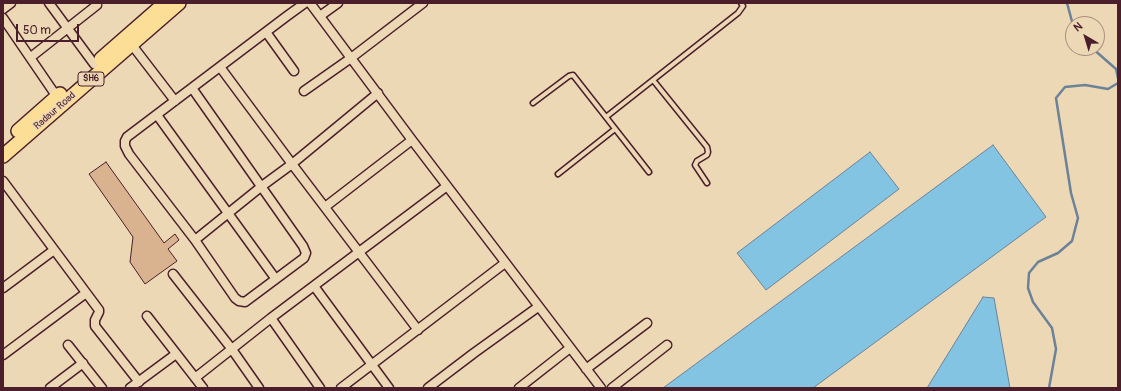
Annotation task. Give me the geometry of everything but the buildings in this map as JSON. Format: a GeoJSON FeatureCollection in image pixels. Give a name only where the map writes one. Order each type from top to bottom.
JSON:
{"type":"FeatureCollection","features":[{"type":"Feature","properties":{"kind":"main road","name":"Radaur Road"},"geometry":{"type":"LineString","coordinates":[[3,144],[165,3]]}},
{"type":"Feature","properties":{"kind":"main road","name":"Radaur Road"},"geometry":{"type":"LineString","coordinates":[[3,156],[179,3]]}},
{"type":"Feature","properties":{"kind":"street"},"geometry":{"type":"LineString","coordinates":[[3,9],[11,3]]}},
{"type":"Feature","properties":{"kind":"street"},"geometry":{"type":"LineString","coordinates":[[49,3],[94,64]]}},
{"type":"Feature","properties":{"kind":"street"},"geometry":{"type":"LineString","coordinates":[[192,88],[262,186],[303,246],[306,253],[304,258],[275,278],[245,302],[237,300],[195,240],[129,154],[125,146],[127,137],[157,115],[192,88],[266,32],[305,3]]}},
{"type":"Feature","properties":{"kind":"street"},"geometry":{"type":"LineString","coordinates":[[310,3],[412,140],[601,388]]}},
{"type":"Feature","properties":{"kind":"street"},"geometry":{"type":"LineString","coordinates":[[320,16],[338,3]]}},
{"type":"Feature","properties":{"kind":"street"},"geometry":{"type":"LineString","coordinates":[[304,91],[351,58],[423,3]]}},
{"type":"Feature","properties":{"kind":"street"},"geometry":{"type":"LineString","coordinates":[[31,57],[97,5]]}},
{"type":"Feature","properties":{"kind":"street"},"geometry":{"type":"LineString","coordinates":[[3,18],[57,97]]}},
{"type":"Feature","properties":{"kind":"street"},"geometry":{"type":"LineString","coordinates":[[266,32],[294,71]]}},
{"type":"Feature","properties":{"kind":"street"},"geometry":{"type":"LineString","coordinates":[[132,45],[175,101]]}},
{"type":"Feature","properties":{"kind":"street"},"geometry":{"type":"LineString","coordinates":[[220,67],[418,330]]}},
{"type":"Feature","properties":{"kind":"street"},"geometry":{"type":"LineString","coordinates":[[195,240],[378,94]]}},
{"type":"Feature","properties":{"kind":"street"},"geometry":{"type":"LineString","coordinates":[[157,115],[275,278]]}},
{"type":"Feature","properties":{"kind":"street"},"geometry":{"type":"LineString","coordinates":[[325,207],[412,140]]}},
{"type":"Feature","properties":{"kind":"street"},"geometry":{"type":"LineString","coordinates":[[3,181],[99,312],[95,320],[95,326],[139,382]]}},
{"type":"Feature","properties":{"kind":"street"},"geometry":{"type":"LineString","coordinates":[[195,378],[231,348],[447,186]]}},
{"type":"Feature","properties":{"kind":"street"},"geometry":{"type":"LineString","coordinates":[[3,288],[54,250]]}},
{"type":"Feature","properties":{"kind":"street"},"geometry":{"type":"LineString","coordinates":[[341,388],[505,263]]}},
{"type":"Feature","properties":{"kind":"street"},"geometry":{"type":"LineString","coordinates":[[173,274],[231,348],[259,388]]}},
{"type":"Feature","properties":{"kind":"street"},"geometry":{"type":"LineString","coordinates":[[314,286],[389,388]]}},
{"type":"Feature","properties":{"kind":"street"},"geometry":{"type":"LineString","coordinates":[[3,355],[86,293]]}},
{"type":"Feature","properties":{"kind":"street"},"geometry":{"type":"LineString","coordinates":[[428,388],[538,306]]}},
{"type":"Feature","properties":{"kind":"street"},"geometry":{"type":"LineString","coordinates":[[147,316],[203,388]]}},
{"type":"Feature","properties":{"kind":"street"},"geometry":{"type":"LineString","coordinates":[[271,318],[320,388]]}},
{"type":"Feature","properties":{"kind":"street"},"geometry":{"type":"LineString","coordinates":[[586,368],[647,322]]}},
{"type":"Feature","properties":{"kind":"street"},"geometry":{"type":"LineString","coordinates":[[68,345],[102,388]]}},
{"type":"Feature","properties":{"kind":"street"},"geometry":{"type":"LineString","coordinates":[[612,388],[667,345]]}},
{"type":"Feature","properties":{"kind":"street"},"geometry":{"type":"LineString","coordinates":[[519,388],[570,348]]}},
{"type":"Feature","properties":{"kind":"street"},"geometry":{"type":"LineString","coordinates":[[130,388],[176,354]]}},
{"type":"Feature","properties":{"kind":"street"},"geometry":{"type":"LineString","coordinates":[[50,388],[83,363]]}},
{"type":"Feature","properties":{"kind":"lane"},"geometry":{"type":"LineString","coordinates":[[606,117],[738,13],[743,6],[741,3]]}},
{"type":"Feature","properties":{"kind":"lane"},"geometry":{"type":"LineString","coordinates":[[533,103],[569,76],[573,75],[649,172]]}},
{"type":"Feature","properties":{"kind":"lane"},"geometry":{"type":"LineString","coordinates":[[653,80],[707,147],[707,155],[697,161],[695,165],[707,183]]}},
{"type":"Feature","properties":{"kind":"lane"},"geometry":{"type":"LineString","coordinates":[[558,174],[615,129]]}},
{"type":"Feature","properties":{"kind":"water"},"geometry":{"type":"Polygon","coordinates":[[[993,145],[1046,217],[813,388],[663,388],[993,145]]]}},
{"type":"Feature","properties":{"kind":"water"},"geometry":{"type":"Polygon","coordinates":[[[870,152],[899,189],[766,290],[737,253],[870,152]]]}},
{"type":"Feature","properties":{"kind":"water"},"geometry":{"type":"Polygon","coordinates":[[[983,297],[994,298],[1010,388],[927,388],[983,297]]]}},
{"type":"Feature","properties":{"kind":"waterway"},"geometry":{"type":"LineString","coordinates":[[1067,3],[1071,16]]}},
{"type":"Feature","properties":{"kind":"waterway"},"geometry":{"type":"LineString","coordinates":[[1101,56],[1116,69],[1118,78]]}},
{"type":"Feature","properties":{"kind":"waterway"},"geometry":{"type":"LineString","coordinates":[[1049,388],[1056,349],[1052,328],[1033,302],[1028,288],[1029,273],[1038,262],[1058,253],[1072,241],[1078,218],[1071,193],[1056,98],[1065,87],[1085,85],[1108,89],[1118,83]]}}]}
